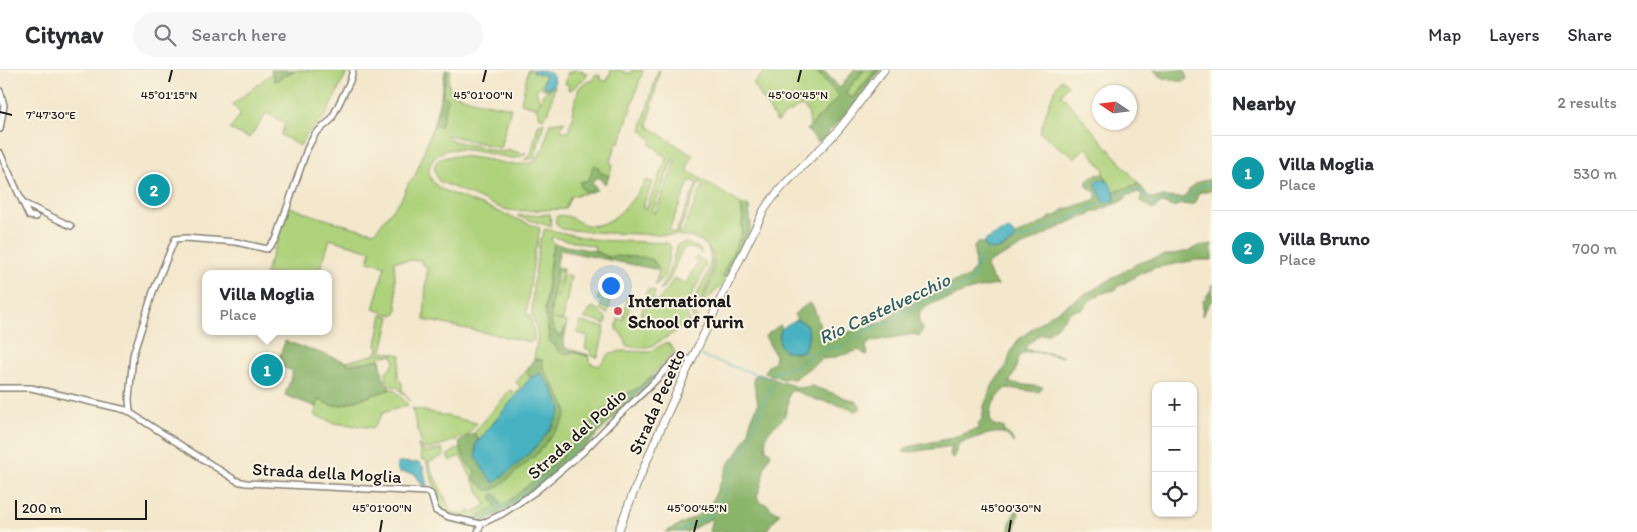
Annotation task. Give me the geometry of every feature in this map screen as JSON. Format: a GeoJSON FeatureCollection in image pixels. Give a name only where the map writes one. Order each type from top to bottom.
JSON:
{"type":"FeatureCollection","features":[{"type":"Feature","properties":{"kind":"main road","name":"Strada Pecetto"},"geometry":{"type":"LineString","coordinates":[[618,532],[644,466],[692,361],[753,233],[771,200],[790,178],[830,139],[884,70]]}},
{"type":"Feature","properties":{"kind":"street"},"geometry":{"type":"LineString","coordinates":[[130,412],[129,399],[133,355],[153,292],[175,239],[186,238],[236,242],[268,249],[276,240],[307,148],[316,134],[331,120],[350,81],[353,70]]}},
{"type":"Feature","properties":{"kind":"street"},"geometry":{"type":"LineString","coordinates":[[0,91],[4,105],[0,129]]}},
{"type":"Feature","properties":{"kind":"street"},"geometry":{"type":"LineString","coordinates":[[0,153],[29,216],[36,217]]}},
{"type":"Feature","properties":{"kind":"street"},"geometry":{"type":"LineString","coordinates":[[24,203],[70,226]]}},
{"type":"Feature","properties":{"kind":"street","name":"Strada del Podio"},"geometry":{"type":"LineString","coordinates":[[481,524],[502,514],[535,492],[583,452],[679,356],[692,361]]}},
{"type":"Feature","properties":{"kind":"street","name":"Strada della Moglia"},"geometry":{"type":"LineString","coordinates":[[0,388],[31,388],[89,400],[130,412],[237,481],[427,492],[431,494],[436,511],[481,524]]}},
{"type":"Feature","properties":{"kind":"street"},"geometry":{"type":"LineString","coordinates":[[478,532],[481,524]]}},
{"type":"Feature","properties":{"kind":"green space"},"geometry":{"type":"Polygon","coordinates":[[[271,70],[295,70],[275,81],[271,70]]]}},
{"type":"Feature","properties":{"kind":"green space"},"geometry":{"type":"Polygon","coordinates":[[[295,70],[348,70],[325,117],[306,135],[300,146],[281,135],[285,124],[267,113],[249,138],[229,129],[241,114],[232,105],[272,73],[275,81],[295,70]]]}},
{"type":"Feature","properties":{"kind":"green space"},"geometry":{"type":"Polygon","coordinates":[[[445,70],[448,70],[442,95],[448,99],[440,126],[433,126],[441,96],[445,70]]]}},
{"type":"Feature","properties":{"kind":"green space"},"geometry":{"type":"Polygon","coordinates":[[[448,70],[451,70],[449,87],[454,93],[488,104],[511,108],[500,148],[448,135],[446,139],[501,152],[507,149],[523,154],[526,153],[518,158],[512,158],[470,150],[447,150],[435,157],[430,166],[429,173],[433,182],[443,190],[540,228],[535,249],[527,307],[527,316],[530,315],[534,332],[534,340],[530,342],[424,320],[427,267],[422,264],[421,260],[394,261],[397,308],[396,314],[392,315],[373,309],[385,266],[368,261],[371,251],[330,239],[321,267],[318,267],[317,270],[266,270],[290,207],[321,218],[374,232],[402,198],[409,182],[415,176],[433,126],[440,126],[442,96],[448,70]]]}},
{"type":"Feature","properties":{"kind":"green space"},"geometry":{"type":"Polygon","coordinates":[[[528,70],[534,70],[533,72],[545,76],[543,83],[550,88],[543,89],[541,85],[536,90],[540,102],[535,107],[521,103],[528,70]]]}},
{"type":"Feature","properties":{"kind":"green space"},"geometry":{"type":"Polygon","coordinates":[[[573,70],[583,70],[582,72],[587,73],[586,77],[571,90],[568,89],[569,85],[565,84],[568,72],[572,73],[573,70]]]}},
{"type":"Feature","properties":{"kind":"green space"},"geometry":{"type":"Polygon","coordinates":[[[611,70],[620,70],[630,74],[632,70],[643,70],[620,142],[617,142],[610,163],[613,164],[609,176],[593,172],[583,188],[587,193],[571,196],[565,209],[517,211],[503,209],[439,181],[435,168],[438,161],[447,157],[460,156],[513,164],[534,162],[544,147],[550,123],[565,121],[560,130],[569,132],[579,88],[588,81],[593,81],[595,75],[601,76],[601,80],[607,81],[611,70]]]}},
{"type":"Feature","properties":{"kind":"green space"},"geometry":{"type":"Polygon","coordinates":[[[658,70],[660,70],[648,124],[649,127],[693,156],[688,166],[688,171],[741,204],[741,233],[739,242],[722,276],[726,278],[722,285],[701,305],[711,281],[714,267],[712,252],[703,242],[694,238],[675,235],[608,233],[561,229],[556,223],[557,216],[562,215],[586,225],[605,223],[629,204],[646,180],[653,182],[642,208],[646,209],[667,157],[650,145],[652,140],[641,130],[658,70]],[[673,159],[652,212],[655,213],[676,161],[673,159]],[[690,180],[669,230],[675,233],[682,233],[703,185],[699,183],[679,231],[676,232],[697,183],[690,180]]]}},
{"type":"Feature","properties":{"kind":"green space"},"geometry":{"type":"Polygon","coordinates":[[[767,70],[815,70],[839,96],[810,127],[808,112],[801,106],[790,113],[788,112],[777,122],[753,83],[767,70]]]}},
{"type":"Feature","properties":{"kind":"green space"},"geometry":{"type":"Polygon","coordinates":[[[815,70],[823,70],[840,88],[854,70],[864,70],[845,93],[852,98],[876,70],[881,70],[844,117],[828,132],[829,134],[818,142],[807,130],[839,96],[815,70]]]}},
{"type":"Feature","properties":{"kind":"green space"},"geometry":{"type":"Polygon","coordinates":[[[864,70],[876,70],[852,98],[845,93],[864,70]]]}},
{"type":"Feature","properties":{"kind":"green space"},"geometry":{"type":"Polygon","coordinates":[[[1154,70],[1184,70],[1187,79],[1175,81],[1160,76],[1154,70]]]}},
{"type":"Feature","properties":{"kind":"green space"},"geometry":{"type":"Polygon","coordinates":[[[1062,79],[1068,85],[1061,94],[1139,184],[1114,191],[1103,174],[1104,170],[1086,147],[1074,158],[1040,132],[1058,84],[1062,79]]]}},
{"type":"Feature","properties":{"kind":"green space"},"geometry":{"type":"Polygon","coordinates":[[[555,85],[549,112],[544,118],[540,117],[536,108],[541,102],[542,95],[555,85]]]}},
{"type":"Feature","properties":{"kind":"green space"},"geometry":{"type":"Polygon","coordinates":[[[544,122],[535,158],[524,160],[531,155],[538,125],[544,122]]]}},
{"type":"Feature","properties":{"kind":"green space"},"geometry":{"type":"Polygon","coordinates":[[[594,165],[599,168],[599,172],[609,176],[605,184],[598,177],[592,181],[597,190],[587,193],[581,188],[580,182],[588,180],[594,165]]]}},
{"type":"Feature","properties":{"kind":"green space"},"geometry":{"type":"Polygon","coordinates":[[[1103,174],[1108,181],[1100,179],[1095,183],[1104,202],[1115,200],[1114,191],[1139,184],[1150,198],[1184,198],[1195,184],[1212,179],[1212,190],[1200,192],[1196,202],[1192,205],[1181,204],[1173,207],[1162,203],[1156,206],[1155,209],[1151,209],[1148,205],[1143,204],[1140,200],[1142,195],[1138,192],[1129,195],[1122,201],[1072,221],[986,264],[992,278],[998,285],[969,291],[928,306],[921,311],[918,320],[923,329],[919,336],[914,334],[873,341],[867,344],[868,354],[866,355],[859,350],[822,359],[794,379],[783,379],[765,373],[767,367],[774,362],[775,355],[765,336],[780,325],[782,328],[779,334],[794,354],[803,351],[807,344],[806,324],[797,320],[794,314],[809,303],[813,306],[825,339],[882,322],[894,314],[896,309],[939,287],[968,277],[975,268],[974,247],[977,243],[983,243],[987,249],[995,250],[1002,248],[1015,239],[1015,235],[1037,226],[1058,215],[1063,210],[1094,200],[1097,196],[1087,186],[1087,181],[1092,176],[1103,174]]]}},
{"type":"Feature","properties":{"kind":"green space"},"geometry":{"type":"Polygon","coordinates":[[[741,204],[749,207],[751,227],[726,278],[722,276],[741,235],[743,218],[741,204]]]}},
{"type":"Feature","properties":{"kind":"green space"},"geometry":{"type":"Polygon","coordinates":[[[550,214],[551,225],[549,226],[517,216],[550,214]]]}},
{"type":"Feature","properties":{"kind":"green space"},"geometry":{"type":"Polygon","coordinates":[[[545,229],[596,240],[666,243],[671,247],[665,273],[655,285],[659,270],[653,260],[611,258],[595,251],[594,246],[552,237],[551,239],[554,244],[545,309],[550,343],[555,345],[559,352],[573,352],[588,356],[590,363],[599,366],[610,353],[623,351],[649,352],[667,342],[675,351],[637,389],[624,395],[597,416],[560,459],[508,502],[502,505],[495,494],[491,496],[497,506],[474,520],[441,511],[437,507],[436,492],[426,460],[422,460],[418,444],[426,453],[442,448],[444,455],[428,463],[451,511],[462,514],[469,510],[471,514],[486,505],[460,456],[450,461],[447,455],[460,446],[463,456],[473,468],[487,473],[513,474],[536,455],[562,423],[566,407],[542,367],[542,360],[534,359],[538,334],[532,313],[533,286],[540,240],[545,229]]]}},
{"type":"Feature","properties":{"kind":"green space"},"geometry":{"type":"Polygon","coordinates":[[[686,243],[699,248],[702,253],[684,248],[668,282],[660,290],[672,264],[677,245],[686,243]]]}},
{"type":"Feature","properties":{"kind":"green space"},"geometry":{"type":"Polygon","coordinates":[[[554,244],[595,251],[610,258],[612,256],[643,257],[653,260],[659,270],[560,250],[556,267],[563,268],[563,271],[556,271],[551,304],[553,328],[558,336],[563,334],[567,326],[564,340],[565,348],[588,356],[573,352],[567,354],[559,352],[555,345],[550,343],[545,309],[554,244]]]}},
{"type":"Feature","properties":{"kind":"green space"},"geometry":{"type":"Polygon","coordinates":[[[1212,244],[1212,260],[1196,260],[1154,268],[1140,274],[1115,290],[1097,296],[1083,309],[1071,311],[1047,335],[1041,334],[1027,345],[1025,349],[1062,357],[1034,352],[1019,356],[1015,372],[1009,383],[1043,387],[1039,392],[1006,388],[993,405],[990,415],[993,425],[1005,428],[1003,431],[1013,439],[1014,444],[1009,437],[998,433],[987,434],[959,443],[953,459],[950,454],[952,446],[904,453],[903,451],[908,447],[947,439],[978,429],[984,406],[993,384],[1007,365],[1010,354],[1018,340],[1049,316],[1138,263],[1161,256],[1189,251],[1198,246],[1212,244]]]}},
{"type":"Feature","properties":{"kind":"green space"},"geometry":{"type":"Polygon","coordinates":[[[708,248],[711,255],[712,269],[706,290],[696,312],[697,318],[693,320],[690,309],[708,272],[711,259],[708,248]]]}},
{"type":"Feature","properties":{"kind":"green space"},"geometry":{"type":"Polygon","coordinates":[[[696,257],[704,261],[706,266],[687,305],[686,311],[690,323],[652,346],[639,348],[627,346],[619,331],[616,330],[618,319],[623,320],[628,294],[632,295],[628,314],[632,317],[631,322],[639,323],[647,290],[655,292],[653,299],[658,301],[674,278],[686,284],[698,263],[694,260],[696,257]]]}},
{"type":"Feature","properties":{"kind":"green space"},"geometry":{"type":"Polygon","coordinates":[[[556,271],[563,271],[557,298],[563,275],[571,277],[563,320],[554,319],[567,322],[563,334],[558,336],[551,320],[551,304],[556,271]]]}},
{"type":"Feature","properties":{"kind":"green space"},"geometry":{"type":"Polygon","coordinates":[[[1212,284],[1212,299],[1202,316],[1203,301],[1211,290],[1212,284]]]}},
{"type":"Feature","properties":{"kind":"green space"},"geometry":{"type":"Polygon","coordinates":[[[603,293],[607,294],[606,300],[611,301],[607,314],[600,309],[602,302],[597,299],[603,293]]]}},
{"type":"Feature","properties":{"kind":"green space"},"geometry":{"type":"Polygon","coordinates":[[[592,307],[606,318],[606,323],[585,319],[592,307]]]}},
{"type":"Feature","properties":{"kind":"green space"},"geometry":{"type":"Polygon","coordinates":[[[382,314],[390,317],[380,359],[347,365],[347,362],[376,354],[382,314]]]}},
{"type":"Feature","properties":{"kind":"green space"},"geometry":{"type":"Polygon","coordinates":[[[580,322],[605,327],[598,357],[591,356],[591,351],[585,348],[588,336],[577,333],[580,322]]]}},
{"type":"Feature","properties":{"kind":"green space"},"geometry":{"type":"Polygon","coordinates":[[[285,341],[347,362],[348,365],[380,359],[384,380],[391,389],[342,405],[330,405],[319,400],[316,407],[285,395],[293,371],[277,365],[285,341]]]}},
{"type":"Feature","properties":{"kind":"green space"},"geometry":{"type":"Polygon","coordinates":[[[384,352],[401,355],[398,378],[402,383],[402,390],[410,401],[397,387],[389,385],[386,380],[386,372],[395,362],[392,355],[383,356],[384,352]]]}},
{"type":"Feature","properties":{"kind":"green space"},"geometry":{"type":"Polygon","coordinates":[[[534,359],[542,360],[543,367],[566,407],[566,415],[562,423],[536,455],[495,489],[488,491],[474,479],[475,471],[464,458],[459,442],[474,433],[478,438],[475,451],[494,483],[540,441],[554,425],[534,377],[529,376],[525,372],[534,359]]]}},
{"type":"Feature","properties":{"kind":"green space"},"geometry":{"type":"Polygon","coordinates":[[[525,372],[532,376],[478,442],[478,438],[474,433],[510,390],[515,393],[520,387],[516,382],[525,372]]]}},
{"type":"Feature","properties":{"kind":"green space"},"geometry":{"type":"Polygon","coordinates":[[[659,373],[580,452],[548,479],[501,513],[482,522],[474,520],[496,506],[491,496],[495,494],[502,504],[508,502],[559,460],[597,416],[624,395],[638,388],[648,379],[659,373]]]}},
{"type":"Feature","properties":{"kind":"green space"},"geometry":{"type":"Polygon","coordinates":[[[758,374],[800,388],[812,386],[857,402],[860,405],[860,409],[855,411],[814,399],[796,391],[790,391],[784,417],[769,431],[767,436],[766,450],[771,454],[757,497],[761,503],[767,504],[772,510],[780,513],[765,532],[709,532],[712,518],[687,532],[665,532],[697,516],[710,506],[730,461],[735,457],[749,433],[750,423],[758,404],[753,378],[758,374]]]}},
{"type":"Feature","properties":{"kind":"green space"},"geometry":{"type":"Polygon","coordinates":[[[394,389],[408,405],[383,413],[373,428],[334,423],[314,415],[319,400],[330,405],[342,405],[394,389]]]}},
{"type":"Feature","properties":{"kind":"green space"},"geometry":{"type":"Polygon","coordinates":[[[412,408],[477,423],[467,436],[427,450],[422,446],[412,408]]]}},
{"type":"Feature","properties":{"kind":"green space"},"geometry":{"type":"Polygon","coordinates":[[[1017,509],[1019,512],[1015,532],[1009,532],[1011,520],[1017,509]]]}},
{"type":"Feature","properties":{"kind":"water"},"geometry":{"type":"Polygon","coordinates":[[[534,70],[550,73],[555,82],[550,88],[544,87],[545,76],[533,72],[534,70]]]}},
{"type":"Feature","properties":{"kind":"water"},"geometry":{"type":"Polygon","coordinates":[[[1100,179],[1108,181],[1114,191],[1115,200],[1108,203],[1104,202],[1095,183],[1100,179]]]}},
{"type":"Feature","properties":{"kind":"water"},"geometry":{"type":"Polygon","coordinates":[[[1009,230],[1015,235],[1015,239],[1002,248],[995,250],[987,249],[983,243],[995,235],[1009,230]]]}},
{"type":"Feature","properties":{"kind":"water"},"geometry":{"type":"Polygon","coordinates":[[[797,320],[806,324],[808,341],[803,351],[784,350],[780,344],[780,333],[782,329],[797,320]]]}},
{"type":"Feature","properties":{"kind":"water"},"geometry":{"type":"Polygon","coordinates":[[[542,374],[553,390],[561,409],[541,441],[494,483],[482,468],[476,456],[476,444],[532,376],[534,377],[542,374]]]}},
{"type":"Feature","properties":{"kind":"water"},"geometry":{"type":"Polygon","coordinates":[[[399,462],[420,463],[423,466],[427,486],[423,486],[415,474],[399,472],[397,467],[399,462]]]}},
{"type":"Feature","properties":{"kind":"waterway","name":"Rio Castelvecchio"},"geometry":{"type":"LineString","coordinates":[[1115,196],[1139,190],[1154,204],[1164,199],[1181,202],[1189,199],[1201,186],[1212,184]]}},
{"type":"Feature","properties":{"kind":"waterway","name":"Rio Castelvecchio"},"geometry":{"type":"LineString","coordinates":[[1015,239],[1028,237],[1104,202]]}},
{"type":"Feature","properties":{"kind":"waterway","name":"Rio Castelvecchio"},"geometry":{"type":"LineString","coordinates":[[778,375],[782,369],[794,367],[828,347],[837,348],[906,310],[972,282],[980,258],[987,249]]}},
{"type":"Feature","properties":{"kind":"waterway"},"geometry":{"type":"LineString","coordinates":[[803,351],[811,355]]}},
{"type":"Feature","properties":{"kind":"waterway"},"geometry":{"type":"LineString","coordinates":[[479,522],[503,508],[563,462],[611,411],[645,385],[675,355]]}},
{"type":"Feature","properties":{"kind":"waterway"},"geometry":{"type":"LineString","coordinates":[[699,355],[767,378]]}},
{"type":"Feature","properties":{"kind":"waterway","name":"Rio Castelvecchio"},"geometry":{"type":"LineString","coordinates":[[772,374],[780,370]]}},
{"type":"Feature","properties":{"kind":"waterway","name":"Rio Castelvecchio"},"geometry":{"type":"LineString","coordinates":[[678,532],[712,514],[724,495],[732,469],[748,443],[761,408],[774,381]]}},
{"type":"Feature","properties":{"kind":"waterway"},"geometry":{"type":"LineString","coordinates":[[433,491],[435,492],[436,502]]}},
{"type":"Feature","properties":{"kind":"waterway"},"geometry":{"type":"LineString","coordinates":[[494,497],[501,509]]}},
{"type":"Feature","properties":{"kind":"place","name":"Villa Bruno"},"geometry":{"type":"Point","coordinates":[154,190]}},
{"type":"Feature","properties":{"kind":"place","name":"International School of Turin"},"geometry":{"type":"Point","coordinates":[618,311]}},
{"type":"Feature","properties":{"kind":"place","name":"Villa Moglia"},"geometry":{"type":"Point","coordinates":[267,370]}}]}
